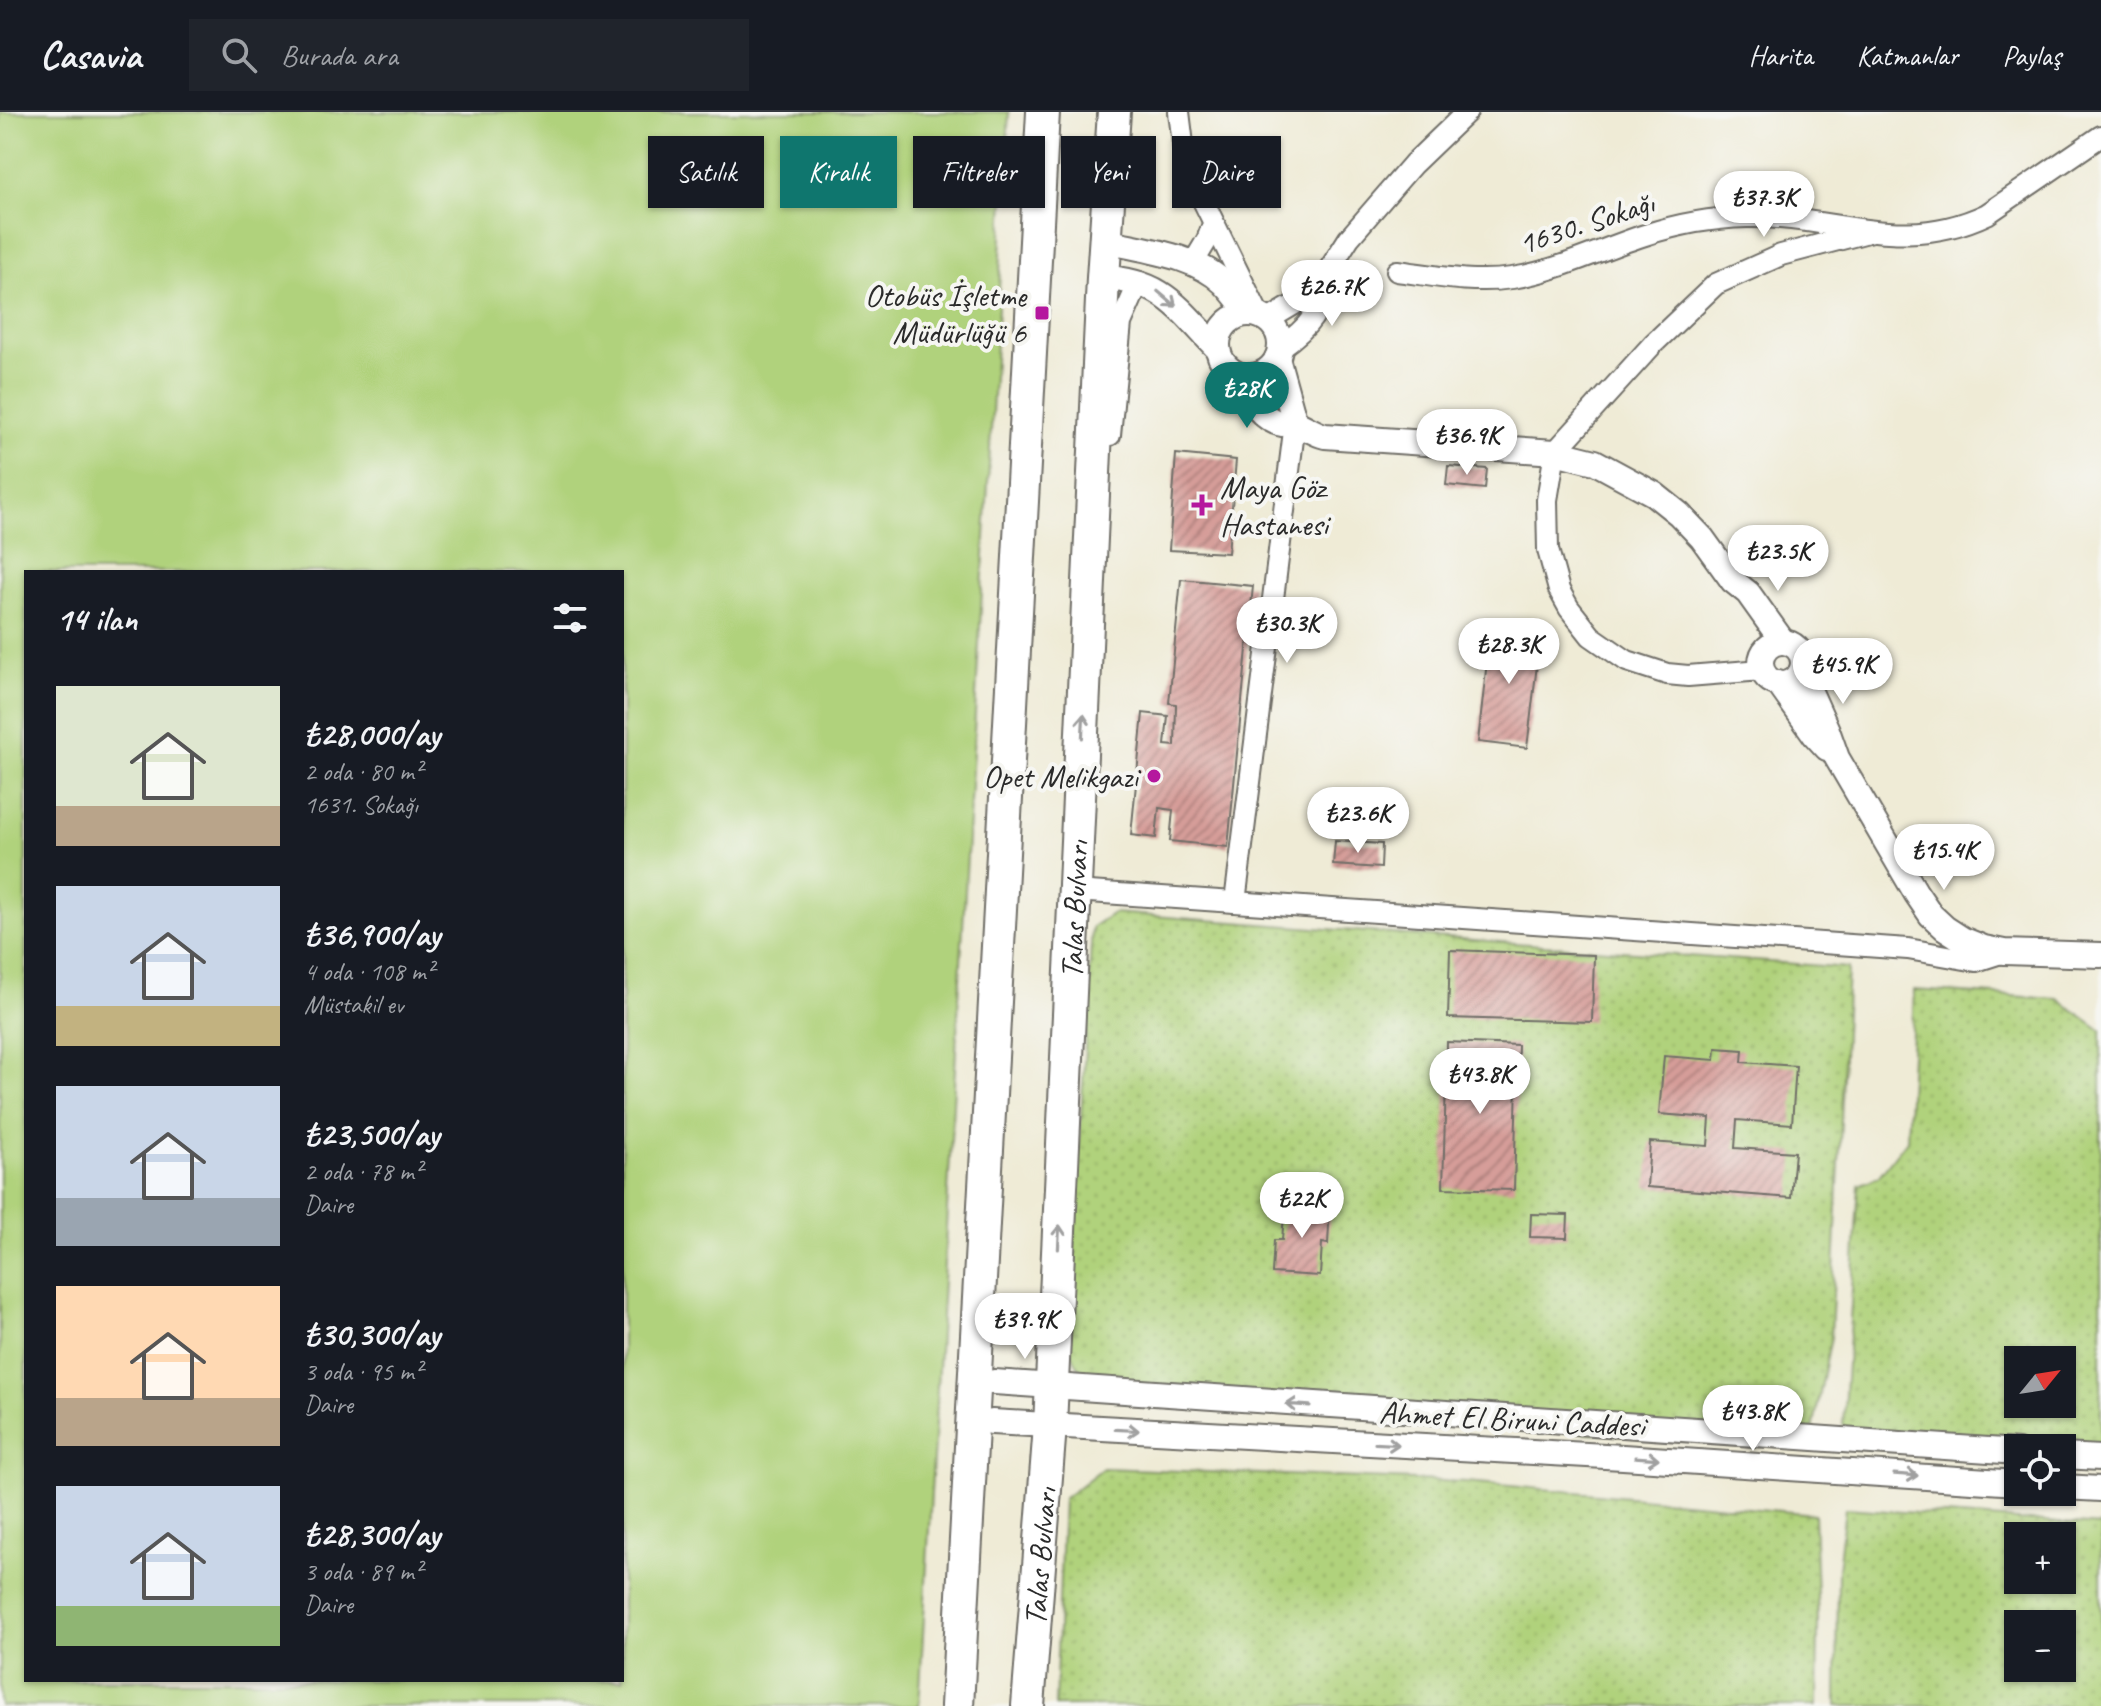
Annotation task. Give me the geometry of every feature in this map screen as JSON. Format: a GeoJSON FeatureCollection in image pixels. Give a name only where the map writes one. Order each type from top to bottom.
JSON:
{"type":"FeatureCollection","features":[{"type":"Feature","properties":{"kind":"main road"},"geometry":{"type":"LineString","coordinates":[[957,1706],[1043,112]]}},
{"type":"Feature","properties":{"kind":"main road","name":"Talas Bulvarı"},"geometry":{"type":"LineString","coordinates":[[978,1706],[1063,112]]}},
{"type":"Feature","properties":{"kind":"main road","name":"Talas Bulvarı"},"geometry":{"type":"LineString","coordinates":[[1028,1706],[1050,1426],[1103,278],[1114,112]]}},
{"type":"Feature","properties":{"kind":"street"},"geometry":{"type":"LineString","coordinates":[[1179,112],[1191,176],[1259,316]]}},
{"type":"Feature","properties":{"kind":"street"},"geometry":{"type":"LineString","coordinates":[[1217,348],[1222,328],[1229,320],[1259,316],[1293,305],[1311,284],[1325,276],[1349,238],[1372,211],[1467,112]]}},
{"type":"Feature","properties":{"kind":"street","name":"1630. Sokağı"},"geometry":{"type":"LineString","coordinates":[[1397,271],[1478,281],[1515,278],[1668,228],[1722,218],[1776,218],[1892,234],[1922,234],[1969,223],[2056,169],[2101,136]]}},
{"type":"Feature","properties":{"kind":"street"},"geometry":{"type":"LineString","coordinates":[[1192,265],[1213,224]]}},
{"type":"Feature","properties":{"kind":"street"},"geometry":{"type":"LineString","coordinates":[[1872,231],[1781,255],[1716,284],[1653,344],[1555,452],[1547,500],[1548,550],[1559,590],[1591,636],[1627,661],[1667,674],[1688,676],[1772,661],[1790,643],[1803,659],[1801,672],[1837,758],[1931,915],[1962,939],[1984,948],[2004,952],[2101,955]]}},
{"type":"Feature","properties":{"kind":"street"},"geometry":{"type":"LineString","coordinates":[[1106,241],[1192,265],[1224,283],[1279,337],[1279,353],[1295,423],[1235,902]]}},
{"type":"Feature","properties":{"kind":"street"},"geometry":{"type":"LineString","coordinates":[[1234,373],[1254,376],[1263,373],[1303,331],[1324,295],[1325,276]]}},
{"type":"Feature","properties":{"kind":"street"},"geometry":{"type":"LineString","coordinates":[[1103,278],[1139,282],[1169,299],[1217,348],[1226,366],[1260,410],[1282,424],[1295,423],[1310,433],[1339,439],[1555,452],[1595,462],[1654,494],[1702,538],[1733,581],[1738,600],[1815,735],[1837,758]]}},
{"type":"Feature","properties":{"kind":"street"},"geometry":{"type":"LineString","coordinates":[[1090,578],[1113,413],[1121,323],[1139,282]]}},
{"type":"Feature","properties":{"kind":"street"},"geometry":{"type":"LineString","coordinates":[[1772,661],[1791,681],[1801,672]]}},
{"type":"Feature","properties":{"kind":"street"},"geometry":{"type":"LineString","coordinates":[[1075,891],[1908,949],[1976,961],[2004,952]]}},
{"type":"Feature","properties":{"kind":"street","name":"Ahmet El Biruni Caddesi"},"geometry":{"type":"LineString","coordinates":[[994,1382],[2004,1451]]}},
{"type":"Feature","properties":{"kind":"street","name":"Ahmet El Biruni Caddesi"},"geometry":{"type":"LineString","coordinates":[[992,1422],[2004,1482]]}},
{"type":"Feature","properties":{"kind":"street"},"geometry":{"type":"LineString","coordinates":[[1712,1463],[1721,1460],[1729,1450],[1727,1443],[1715,1433]]}},
{"type":"Feature","properties":{"kind":"street"},"geometry":{"type":"LineString","coordinates":[[2076,1457],[2101,1458]]}},
{"type":"Feature","properties":{"kind":"street"},"geometry":{"type":"LineString","coordinates":[[2076,1488],[2101,1489]]}},
{"type":"Feature","properties":{"kind":"green space"},"geometry":{"type":"Polygon","coordinates":[[[0,112],[1009,112],[1008,136],[913,136],[913,208],[1004,208],[919,1706],[0,1706],[0,112]]]}},
{"type":"Feature","properties":{"kind":"green space"},"geometry":{"type":"Polygon","coordinates":[[[1113,913],[1848,968],[1831,1337],[1812,1435],[1798,1443],[1483,1428],[1482,1415],[1131,1404],[1097,1389],[1083,1375],[1068,1342],[1092,927],[1113,913]]]}},
{"type":"Feature","properties":{"kind":"green space"},"geometry":{"type":"Polygon","coordinates":[[[1914,990],[2058,999],[2101,1030],[2101,1466],[2076,1454],[2076,1434],[2004,1434],[2004,1448],[1859,1447],[1843,1424],[1859,1185],[1878,1177],[1907,1140],[1914,990]]]}},
{"type":"Feature","properties":{"kind":"green space"},"geometry":{"type":"Polygon","coordinates":[[[1103,1468],[1467,1482],[1814,1514],[1817,1706],[1055,1706],[1063,1499],[1103,1468]]]}},
{"type":"Feature","properties":{"kind":"green space"},"geometry":{"type":"Polygon","coordinates":[[[1845,1508],[2044,1522],[2004,1522],[2004,1594],[2076,1594],[2076,1524],[2101,1526],[2101,1706],[1837,1706],[1838,1570],[1845,1508]]]}},
{"type":"Feature","properties":{"kind":"building","name":"Maya Göz Hastanesi"},"geometry":{"type":"Polygon","coordinates":[[[1176,454],[1236,460],[1228,553],[1169,550],[1176,454]]]}},
{"type":"Feature","properties":{"kind":"building"},"geometry":{"type":"Polygon","coordinates":[[[1448,466],[1487,469],[1485,489],[1446,485],[1448,466]]]}},
{"type":"Feature","properties":{"kind":"building"},"geometry":{"type":"Polygon","coordinates":[[[1181,579],[1253,586],[1228,847],[1170,841],[1173,810],[1159,808],[1156,838],[1131,835],[1143,713],[1168,716],[1165,745],[1175,746],[1176,704],[1169,703],[1181,579]]]}},
{"type":"Feature","properties":{"kind":"building"},"geometry":{"type":"Polygon","coordinates":[[[1491,625],[1541,631],[1527,748],[1478,742],[1491,625]]]}},
{"type":"Feature","properties":{"kind":"building"},"geometry":{"type":"Polygon","coordinates":[[[1335,841],[1382,844],[1381,868],[1333,865],[1335,841]]]}},
{"type":"Feature","properties":{"kind":"building"},"geometry":{"type":"Polygon","coordinates":[[[1450,950],[1594,955],[1592,1022],[1448,1018],[1450,950]]]}},
{"type":"Feature","properties":{"kind":"building"},"geometry":{"type":"Polygon","coordinates":[[[1447,1042],[1518,1045],[1514,1190],[1443,1188],[1447,1042]]]}},
{"type":"Feature","properties":{"kind":"building"},"geometry":{"type":"Polygon","coordinates":[[[1716,1048],[1743,1050],[1742,1062],[1796,1066],[1792,1124],[1737,1120],[1735,1148],[1795,1152],[1791,1198],[1647,1187],[1650,1142],[1708,1146],[1710,1118],[1659,1114],[1664,1056],[1715,1060],[1716,1048]]]}},
{"type":"Feature","properties":{"kind":"building"},"geometry":{"type":"Polygon","coordinates":[[[1285,1203],[1330,1206],[1328,1244],[1322,1243],[1320,1276],[1272,1273],[1274,1240],[1282,1240],[1285,1203]]]}},
{"type":"Feature","properties":{"kind":"building"},"geometry":{"type":"Polygon","coordinates":[[[1531,1214],[1568,1215],[1567,1238],[1530,1237],[1531,1214]]]}},
{"type":"Feature","properties":{"kind":"place","name":"Otobüs İşletme Müdürlüğü 6"},"geometry":{"type":"Point","coordinates":[1042,313]}},
{"type":"Feature","properties":{"kind":"place","name":"Maya Göz Hastanesi"},"geometry":{"type":"Point","coordinates":[1202,505]}},
{"type":"Feature","properties":{"kind":"place","name":"Opet Melikgazi"},"geometry":{"type":"Point","coordinates":[1154,776]}}]}
